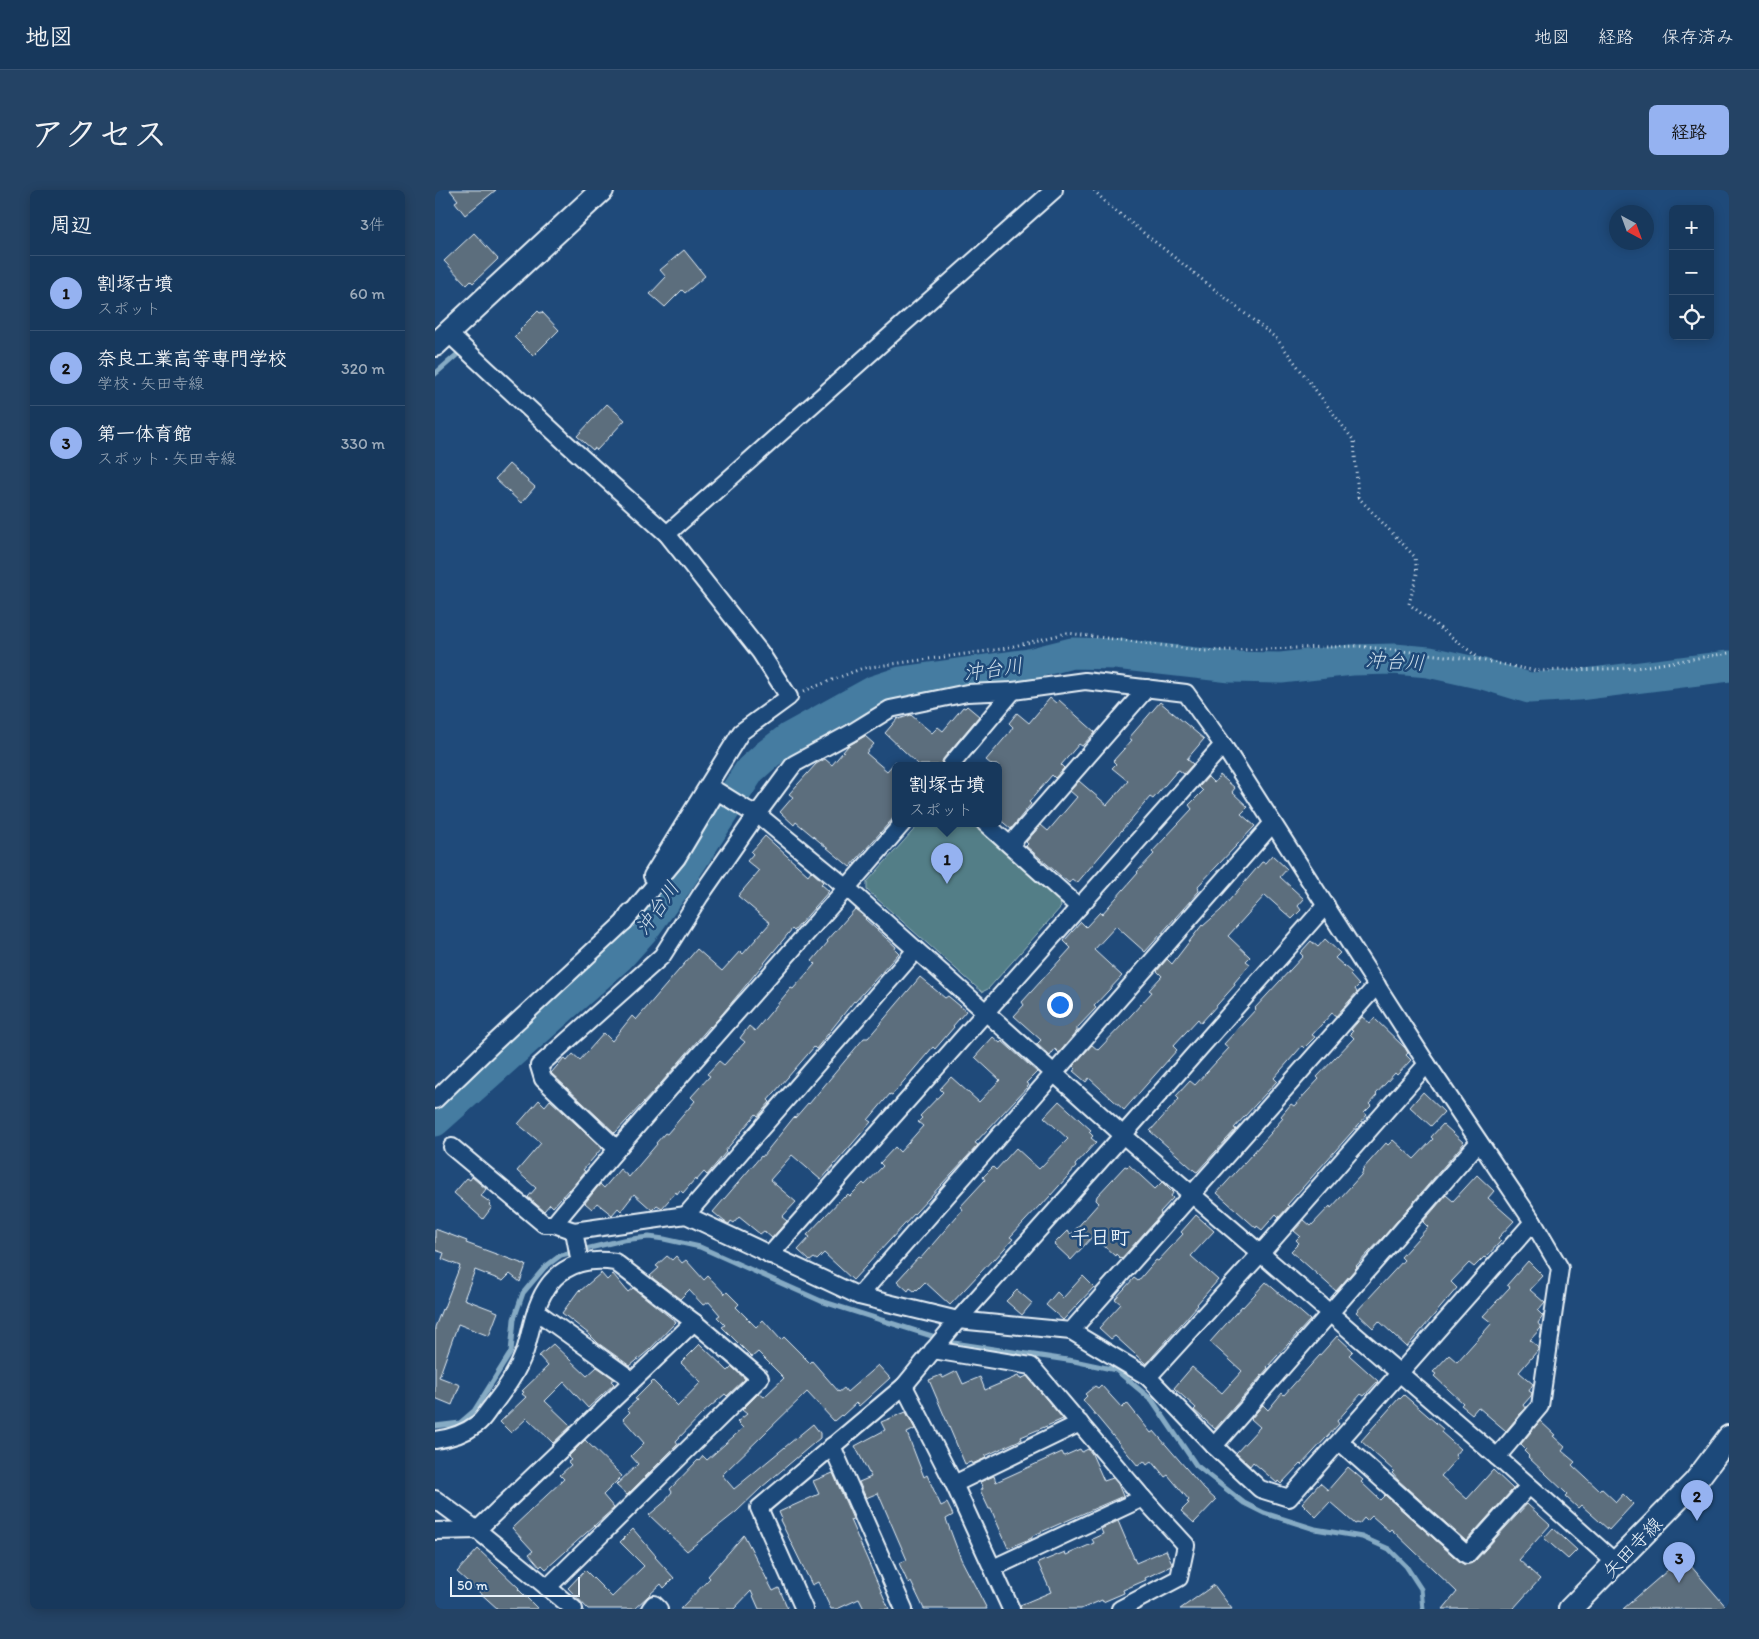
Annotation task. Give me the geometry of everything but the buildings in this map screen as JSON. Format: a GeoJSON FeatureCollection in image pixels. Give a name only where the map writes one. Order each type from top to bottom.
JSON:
{"type":"FeatureCollection","features":[{"type":"Feature","properties":{"kind":"main road"},"geometry":{"type":"LineString","coordinates":[[439,332],[602,190]]}},
{"type":"Feature","properties":{"kind":"main road","name":"矢田寺線"},"geometry":{"type":"LineString","coordinates":[[1570,1609],[1695,1482],[1729,1437]]}},
{"type":"Feature","properties":{"kind":"street"},"geometry":{"type":"LineString","coordinates":[[667,534],[1054,190]]}},
{"type":"Feature","properties":{"kind":"street"},"geometry":{"type":"LineString","coordinates":[[439,332],[667,534],[760,652],[789,698],[741,732],[707,784],[624,922]]}},
{"type":"Feature","properties":{"kind":"street"},"geometry":{"type":"LineString","coordinates":[[616,1148],[543,1079],[539,1066],[662,956],[751,811],[794,764],[890,709],[967,693],[1013,691],[1085,681],[1186,693],[1223,745],[1427,1064],[1533,1222],[1560,1268],[1540,1406],[1497,1457]]}},
{"type":"Feature","properties":{"kind":"street"},"geometry":{"type":"LineString","coordinates":[[1009,845],[1147,688]]}},
{"type":"Feature","properties":{"kind":"street"},"geometry":{"type":"LineString","coordinates":[[954,762],[1013,691]]}},
{"type":"Feature","properties":{"kind":"street"},"geometry":{"type":"LineString","coordinates":[[770,1255],[1223,745]]}},
{"type":"Feature","properties":{"kind":"street"},"geometry":{"type":"LineString","coordinates":[[435,1100],[624,922],[677,858],[717,791],[751,811],[847,888],[1123,1135],[1497,1457],[1616,1563]]}},
{"type":"Feature","properties":{"kind":"street"},"geometry":{"type":"LineString","coordinates":[[859,1296],[1273,823]]}},
{"type":"Feature","properties":{"kind":"street"},"geometry":{"type":"LineString","coordinates":[[554,1224],[616,1148],[900,827]]}},
{"type":"Feature","properties":{"kind":"street"},"geometry":{"type":"LineString","coordinates":[[989,827],[1079,907]]}},
{"type":"Feature","properties":{"kind":"street"},"geometry":{"type":"LineString","coordinates":[[804,1609],[759,1508],[904,1386],[958,1320],[1326,904]]}},
{"type":"Feature","properties":{"kind":"street"},"geometry":{"type":"LineString","coordinates":[[687,1215],[916,950]]}},
{"type":"Feature","properties":{"kind":"street"},"geometry":{"type":"LineString","coordinates":[[1071,1331],[1377,986]]}},
{"type":"Feature","properties":{"kind":"street"},"geometry":{"type":"LineString","coordinates":[[1148,1377],[1261,1253],[1427,1064]]}},
{"type":"Feature","properties":{"kind":"street"},"geometry":{"type":"LineString","coordinates":[[1214,1446],[1479,1142]]}},
{"type":"Feature","properties":{"kind":"street"},"geometry":{"type":"LineString","coordinates":[[452,1146],[543,1224],[554,1224],[574,1231],[687,1215],[859,1296],[958,1320],[1071,1331],[1148,1377],[1214,1446],[1260,1489],[1289,1498],[1533,1222]]}},
{"type":"Feature","properties":{"kind":"street"},"geometry":{"type":"LineString","coordinates":[[574,1231],[580,1263]]}},
{"type":"Feature","properties":{"kind":"street"},"geometry":{"type":"LineString","coordinates":[[435,1440],[453,1437],[479,1423],[516,1374],[526,1350],[536,1311],[550,1283],[565,1268],[599,1259],[615,1262],[694,1322],[760,1378],[547,1588]]}},
{"type":"Feature","properties":{"kind":"street"},"geometry":{"type":"LineString","coordinates":[[536,1311],[632,1380]]}},
{"type":"Feature","properties":{"kind":"street"},"geometry":{"type":"LineString","coordinates":[[435,1531],[477,1530],[694,1322]]}},
{"type":"Feature","properties":{"kind":"street"},"geometry":{"type":"LineString","coordinates":[[933,1350],[1031,1366],[1143,1498],[1186,1545],[1179,1578],[1120,1609]]}},
{"type":"Feature","properties":{"kind":"street"},"geometry":{"type":"LineString","coordinates":[[904,1386],[954,1484],[1011,1609]]}},
{"type":"Feature","properties":{"kind":"street"},"geometry":{"type":"LineString","coordinates":[[954,1484],[1080,1423]]}},
{"type":"Feature","properties":{"kind":"street"},"geometry":{"type":"LineString","coordinates":[[1340,1442],[1467,1556],[1529,1486]]}},
{"type":"Feature","properties":{"kind":"street"},"geometry":{"type":"LineString","coordinates":[[832,1446],[904,1609]]}},
{"type":"Feature","properties":{"kind":"street"},"geometry":{"type":"LineString","coordinates":[[993,1568],[1143,1498]]}},
{"type":"Feature","properties":{"kind":"street"},"geometry":{"type":"LineString","coordinates":[[435,1500],[477,1530],[574,1609]]}},
{"type":"Feature","properties":{"kind":"street"},"geometry":{"type":"LineString","coordinates":[[650,1609],[654,1604],[659,1609]]}},
{"type":"Feature","properties":{"kind":"path"},"geometry":{"type":"LineString","coordinates":[[1094,190],[1106,203],[1277,339],[1354,441],[1359,497],[1415,558],[1417,574],[1409,604],[1480,660]]}},
{"type":"Feature","properties":{"kind":"path"},"geometry":{"type":"LineString","coordinates":[[789,698],[863,668],[1002,649],[1067,633],[1205,651],[1358,646],[1480,660],[1537,671],[1635,668],[1729,653]]}},
{"type":"Feature","properties":{"kind":"green space"},"geometry":{"type":"Polygon","coordinates":[[[916,827],[976,827],[1060,901],[1061,907],[988,989],[982,992],[867,890],[867,882],[916,827]]]}},
{"type":"Feature","properties":{"kind":"waterway"},"geometry":{"type":"LineString","coordinates":[[435,374],[460,352]]}},
{"type":"Feature","properties":{"kind":"waterway","name":"沖台川"},"geometry":{"type":"LineString","coordinates":[[435,1121],[619,957],[644,929],[676,885],[750,770],[789,738],[874,691],[901,682],[1029,664],[1072,653],[1116,654],[1231,667],[1281,668],[1352,660],[1394,659],[1429,662],[1483,674],[1529,688],[1578,685],[1729,666]]}},
{"type":"Feature","properties":{"kind":"waterway"},"geometry":{"type":"LineString","coordinates":[[435,1426],[460,1423],[474,1411],[511,1352],[514,1319],[523,1293],[545,1267],[561,1255],[623,1240],[649,1237],[664,1239],[700,1247],[821,1301],[954,1343],[1074,1361],[1116,1370],[1152,1400],[1196,1465],[1244,1503],[1264,1513],[1315,1529],[1362,1537],[1389,1549],[1406,1566],[1421,1589],[1423,1609]]}},
{"type":"Feature","properties":{"kind":"place","name":"割塚古墳"},"geometry":{"type":"Point","coordinates":[947,884]}},
{"type":"Feature","properties":{"kind":"place","name":"奈良工業高等専門学校"},"geometry":{"type":"Point","coordinates":[1697,1521]}},
{"type":"Feature","properties":{"kind":"place","name":"第一体育館"},"geometry":{"type":"Point","coordinates":[1679,1583]}},
{"type":"Feature","properties":{"kind":"district","name":"千日町"},"geometry":{"type":"Point","coordinates":[1100,1237]}}]}
